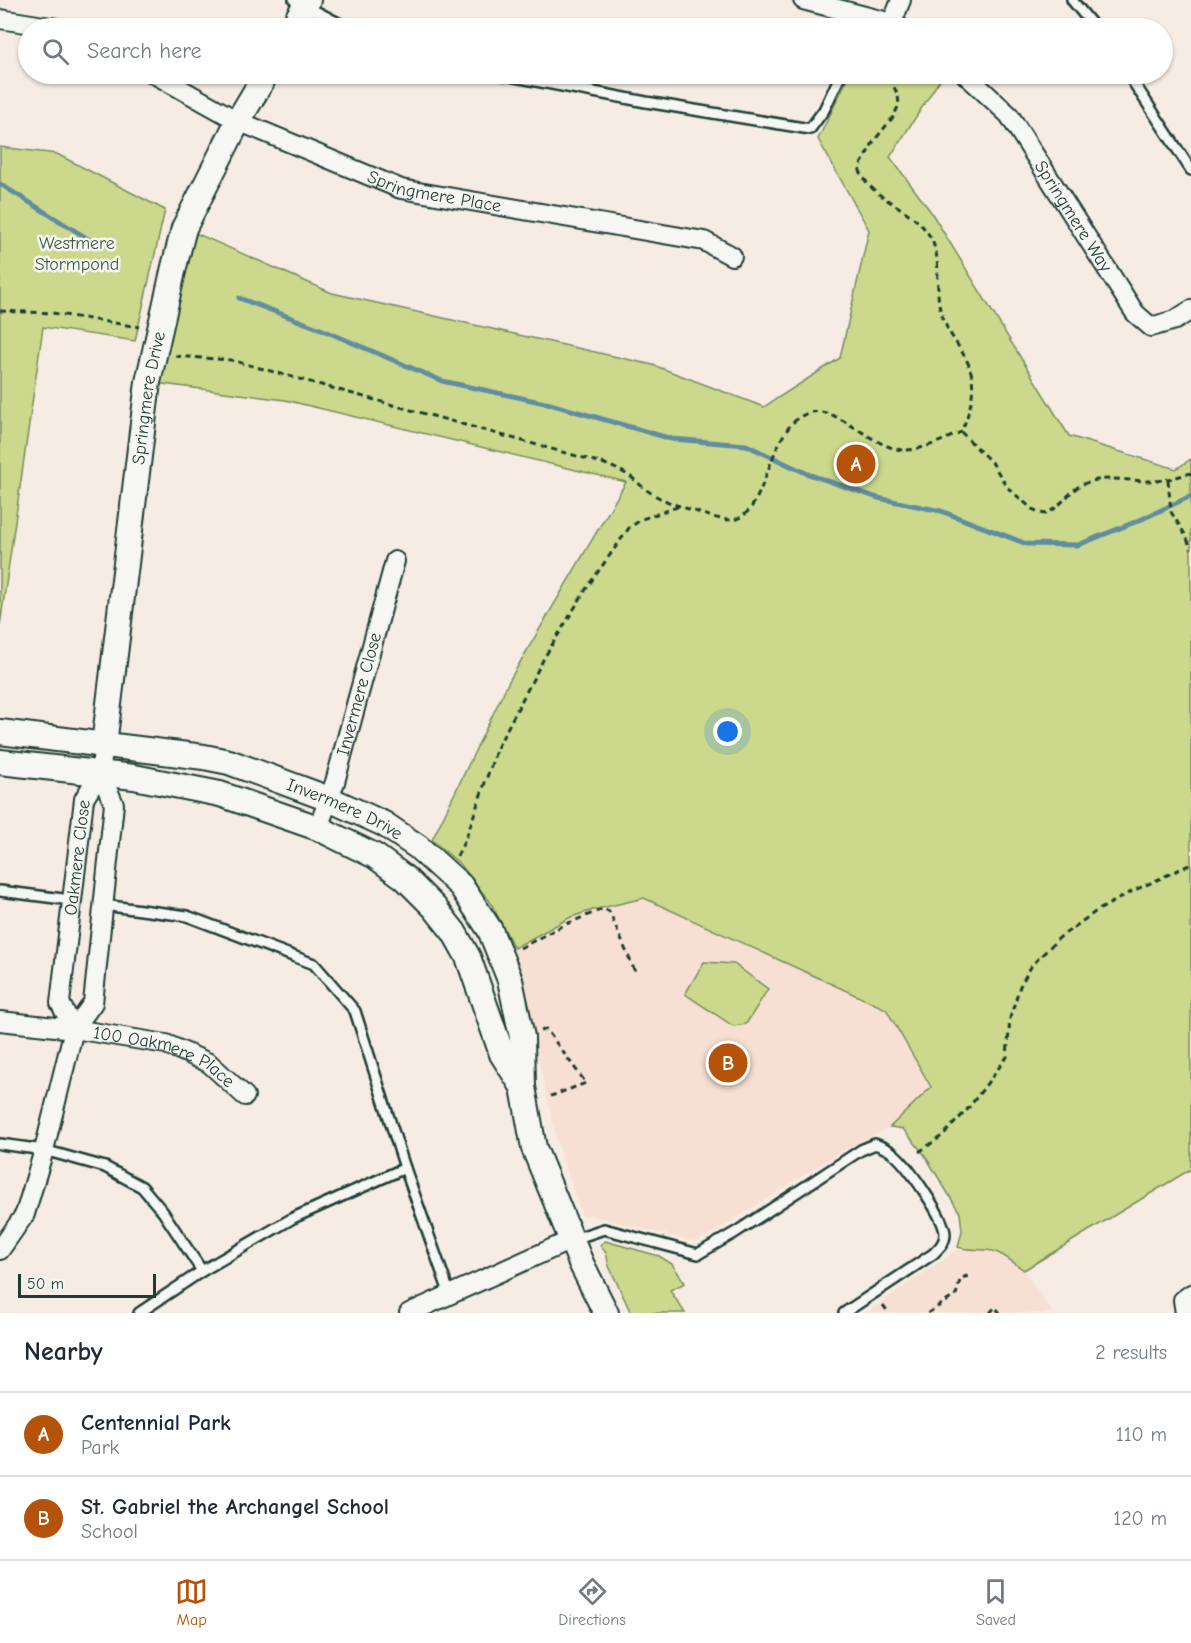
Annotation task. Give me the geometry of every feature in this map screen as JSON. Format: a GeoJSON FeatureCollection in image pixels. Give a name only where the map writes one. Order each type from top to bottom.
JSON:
{"type":"FeatureCollection","features":[{"type":"Feature","properties":{"kind":"street"},"geometry":{"type":"LineString","coordinates":[[803,0],[852,18]]}},
{"type":"Feature","properties":{"kind":"street"},"geometry":{"type":"LineString","coordinates":[[898,18],[901,0]]}},
{"type":"Feature","properties":{"kind":"street"},"geometry":{"type":"LineString","coordinates":[[296,18],[302,2]]}},
{"type":"Feature","properties":{"kind":"street"},"geometry":{"type":"LineString","coordinates":[[0,19],[18,22]]}},
{"type":"Feature","properties":{"kind":"street","name":"Springmere Place"},"geometry":{"type":"LineString","coordinates":[[171,84],[238,121],[401,189],[704,241],[732,256]]}},
{"type":"Feature","properties":{"kind":"street","name":"Springmere Drive"},"geometry":{"type":"LineString","coordinates":[[104,745],[150,372],[184,228],[238,121],[260,84]]}},
{"type":"Feature","properties":{"kind":"street","name":"Springmere Way"},"geometry":{"type":"LineString","coordinates":[[976,84],[1009,115],[1135,313],[1151,327],[1175,320],[1191,310]]}},
{"type":"Feature","properties":{"kind":"street","name":"Invermere Close"},"geometry":{"type":"LineString","coordinates":[[318,828],[329,799],[395,561]]}},
{"type":"Feature","properties":{"kind":"street","name":"Invermere Drive"},"geometry":{"type":"LineString","coordinates":[[0,732],[229,762],[329,799],[384,824],[418,847],[461,886],[490,930],[510,980],[522,1037],[523,1087],[534,1148],[571,1240],[606,1313]]}},
{"type":"Feature","properties":{"kind":"street"},"geometry":{"type":"LineString","coordinates":[[100,773],[104,745]]}},
{"type":"Feature","properties":{"kind":"street","name":"Invermere Drive"},"geometry":{"type":"LineString","coordinates":[[0,762],[100,773],[220,794],[318,828],[375,856],[405,878],[434,907],[454,932],[468,957],[502,1054],[523,1087]]}},
{"type":"Feature","properties":{"kind":"street","name":"Oakmere Close"},"geometry":{"type":"LineString","coordinates":[[74,1029],[60,1006],[84,799],[100,773]]}},
{"type":"Feature","properties":{"kind":"street","name":"Oakmere Close"},"geometry":{"type":"LineString","coordinates":[[0,1250],[25,1214],[44,1150],[74,1029],[93,1003],[114,804],[100,773]]}},
{"type":"Feature","properties":{"kind":"street"},"geometry":{"type":"LineString","coordinates":[[0,1021],[74,1029]]}},
{"type":"Feature","properties":{"kind":"street","name":"100 Oakmere Place"},"geometry":{"type":"LineString","coordinates":[[74,1029],[166,1044],[209,1063],[245,1096]]}},
{"type":"Feature","properties":{"kind":"street"},"geometry":{"type":"LineString","coordinates":[[409,1313],[571,1240]]}},
{"type":"Feature","properties":{"kind":"street"},"geometry":{"type":"LineString","coordinates":[[1185,1313],[1183,1299],[1191,1294]]}},
{"type":"Feature","properties":{"kind":"lane"},"geometry":{"type":"LineString","coordinates":[[1072,0],[1087,18]]}},
{"type":"Feature","properties":{"kind":"lane"},"geometry":{"type":"LineString","coordinates":[[302,2],[330,18]]}},
{"type":"Feature","properties":{"kind":"lane"},"geometry":{"type":"LineString","coordinates":[[552,84],[810,129],[824,110],[836,84]]}},
{"type":"Feature","properties":{"kind":"lane"},"geometry":{"type":"LineString","coordinates":[[1135,84],[1191,170]]}},
{"type":"Feature","properties":{"kind":"lane"},"geometry":{"type":"LineString","coordinates":[[0,891],[71,900]]}},
{"type":"Feature","properties":{"kind":"lane"},"geometry":{"type":"LineString","coordinates":[[103,905],[187,916],[314,964],[355,1011],[405,1168],[450,1295]]}},
{"type":"Feature","properties":{"kind":"lane"},"geometry":{"type":"LineString","coordinates":[[0,1144],[44,1150],[105,1167],[142,1187],[163,1212],[202,1272]]}},
{"type":"Feature","properties":{"kind":"lane"},"geometry":{"type":"LineString","coordinates":[[571,1240],[604,1228],[698,1254],[736,1232],[861,1150],[874,1144],[896,1155],[936,1209],[945,1236],[940,1247],[933,1254],[844,1313]]}},
{"type":"Feature","properties":{"kind":"lane"},"geometry":{"type":"LineString","coordinates":[[139,1313],[202,1272],[293,1218],[405,1168]]}},
{"type":"Feature","properties":{"kind":"path"},"geometry":{"type":"LineString","coordinates":[[175,356],[231,360],[602,463],[621,471],[652,494],[680,506],[723,520],[740,518],[749,512],[754,504],[780,442],[791,426],[813,412],[825,413],[886,446],[903,450],[927,447],[961,432],[968,416],[971,402],[971,371],[945,325],[940,310],[938,259],[934,242],[915,218],[876,192],[863,180],[859,168],[874,141],[893,117],[899,105],[898,94],[892,84]]}},
{"type":"Feature","properties":{"kind":"path"},"geometry":{"type":"LineString","coordinates":[[0,311],[52,313],[141,328]]}},
{"type":"Feature","properties":{"kind":"path"},"geometry":{"type":"LineString","coordinates":[[961,432],[993,464],[1007,487],[1032,509],[1044,514],[1058,507],[1076,488],[1086,482],[1168,480],[1191,473]]}},
{"type":"Feature","properties":{"kind":"path"},"geometry":{"type":"LineString","coordinates":[[1168,480],[1171,512],[1189,536],[1191,549]]}},
{"type":"Feature","properties":{"kind":"path"},"geometry":{"type":"LineString","coordinates":[[454,863],[466,838],[497,748],[544,658],[588,586],[629,528],[642,519],[680,506]]}},
{"type":"Feature","properties":{"kind":"path"},"geometry":{"type":"LineString","coordinates":[[919,1152],[942,1136],[967,1110],[1006,1057],[1010,1018],[1020,986],[1032,965],[1059,938],[1095,912],[1191,864]]}},
{"type":"Feature","properties":{"kind":"path"},"geometry":{"type":"LineString","coordinates":[[513,952],[564,924],[603,909],[609,911],[636,974]]}},
{"type":"Feature","properties":{"kind":"path"},"geometry":{"type":"LineString","coordinates":[[536,1032],[546,1029],[586,1083],[551,1096]]}},
{"type":"Feature","properties":{"kind":"path"},"geometry":{"type":"LineString","coordinates":[[928,1313],[956,1295],[960,1280],[966,1276],[970,1280]]}},
{"type":"Feature","properties":{"kind":"path"},"geometry":{"type":"LineString","coordinates":[[883,1305],[890,1313]]}},
{"type":"Feature","properties":{"kind":"path"},"geometry":{"type":"LineString","coordinates":[[990,1313],[995,1306],[1000,1313]]}},
{"type":"Feature","properties":{"kind":"shaded area"},"geometry":{"type":"Polygon","coordinates":[[[644,898],[886,1009],[931,1087],[890,1127],[845,1149],[705,1238],[695,1242],[588,1215],[582,1216],[557,1141],[520,979],[509,950],[571,917],[644,898]]]}},
{"type":"Feature","properties":{"kind":"shaded area"},"geometry":{"type":"Polygon","coordinates":[[[977,1249],[996,1252],[1024,1270],[1053,1313],[866,1313],[957,1250],[977,1249]]]}},
{"type":"Feature","properties":{"kind":"green space"},"geometry":{"type":"Polygon","coordinates":[[[845,84],[937,84],[890,157],[931,212],[1069,436],[1176,469],[1191,459],[1191,1169],[1024,1270],[997,1252],[958,1247],[962,1231],[960,1213],[924,1154],[903,1129],[890,1127],[931,1087],[886,1009],[644,898],[571,917],[514,948],[491,903],[461,865],[432,840],[509,681],[626,482],[285,400],[148,382],[184,228],[332,293],[653,365],[764,407],[840,358],[869,230],[818,139],[845,84]]]}},
{"type":"Feature","properties":{"kind":"green space","name":"Westmere Stormpond"},"geometry":{"type":"Polygon","coordinates":[[[0,147],[57,154],[165,210],[135,341],[43,327],[0,626],[0,147]]]}},
{"type":"Feature","properties":{"kind":"green space"},"geometry":{"type":"Polygon","coordinates":[[[704,962],[734,964],[768,989],[746,1024],[733,1026],[685,994],[704,962]]]}},
{"type":"Feature","properties":{"kind":"green space"},"geometry":{"type":"Polygon","coordinates":[[[605,1241],[659,1256],[672,1264],[685,1283],[670,1290],[685,1313],[631,1313],[609,1266],[606,1253],[600,1245],[605,1241]]]}},
{"type":"Feature","properties":{"kind":"waterway"},"geometry":{"type":"LineString","coordinates":[[0,184],[98,245]]}},
{"type":"Feature","properties":{"kind":"waterway"},"geometry":{"type":"LineString","coordinates":[[239,298],[318,328],[442,381],[550,404],[672,439],[746,445],[808,474],[878,498],[941,511],[1027,544],[1078,545],[1191,496]]}},
{"type":"Feature","properties":{"kind":"place","name":"Centennial Park"},"geometry":{"type":"Point","coordinates":[856,464]}},
{"type":"Feature","properties":{"kind":"place","name":"St. Gabriel the Archangel School"},"geometry":{"type":"Point","coordinates":[728,1063]}}]}
